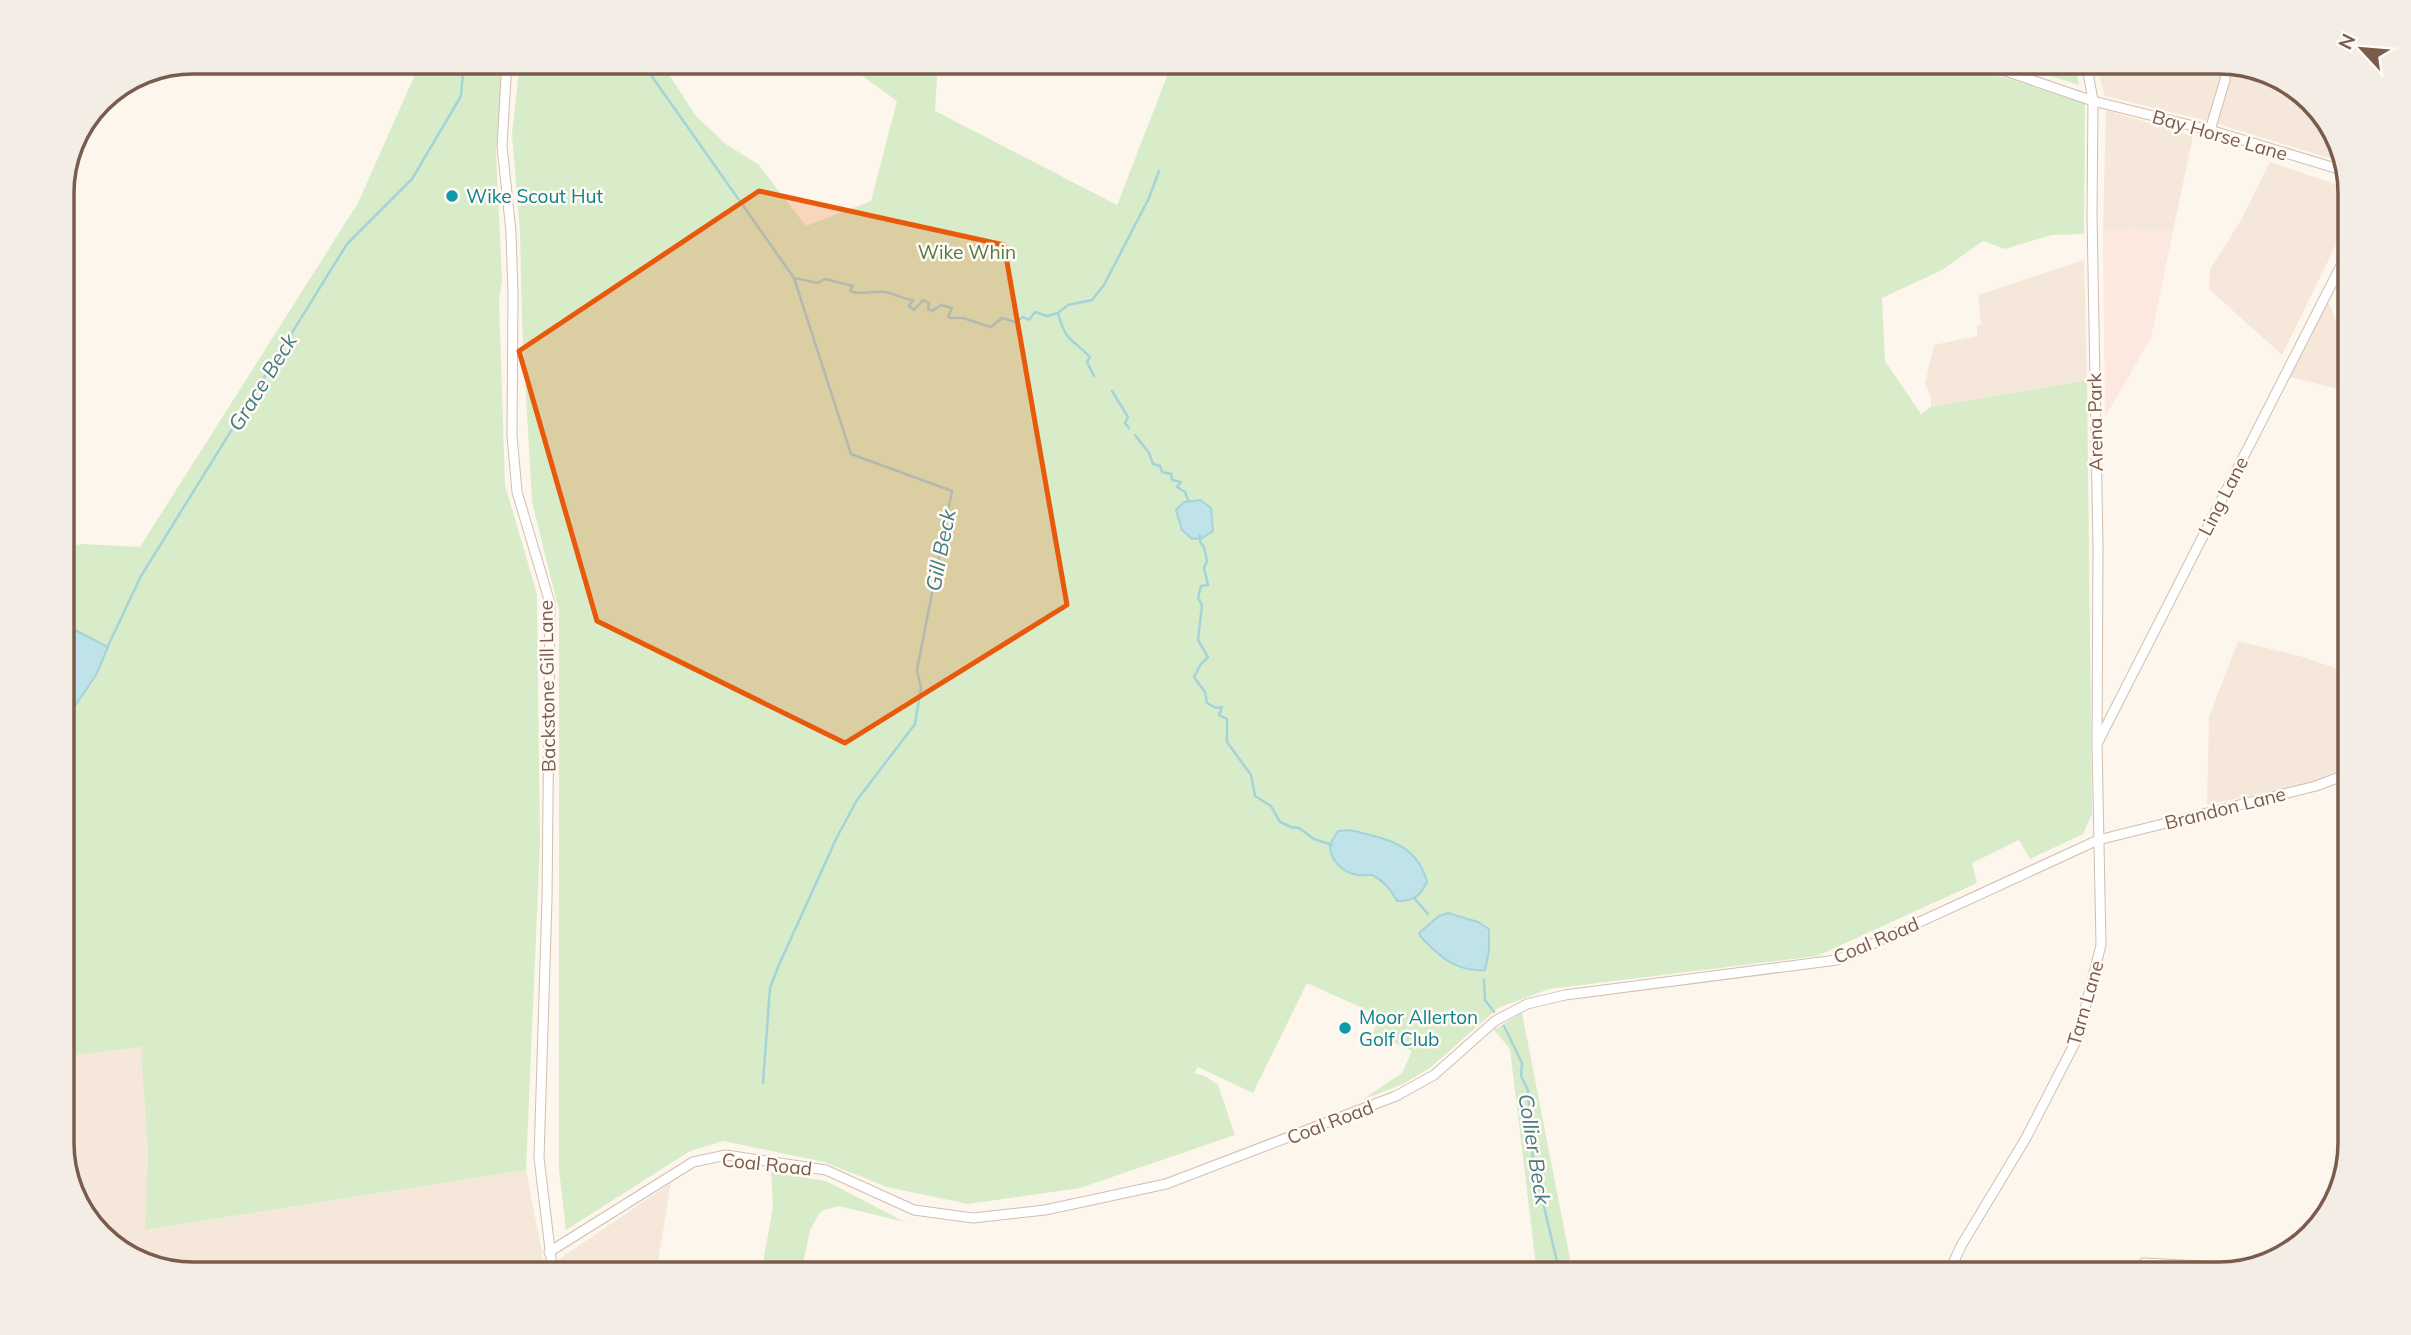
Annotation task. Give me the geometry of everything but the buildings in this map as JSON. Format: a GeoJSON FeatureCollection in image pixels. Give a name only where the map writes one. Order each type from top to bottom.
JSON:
{"type":"FeatureCollection","features":[{"type":"Feature","properties":{"kind":"street","name":"Backstone Gill Lane"},"geometry":{"type":"LineString","coordinates":[[506,74],[502,146],[511,232],[512,435],[517,492],[550,603],[547,899],[539,1158],[550,1262]]}},
{"type":"Feature","properties":{"kind":"street","name":"Bay Horse Lane"},"geometry":{"type":"LineString","coordinates":[[2015,74],[2093,100],[2210,130],[2335,168]]}},
{"type":"Feature","properties":{"kind":"street","name":"Arena Park"},"geometry":{"type":"LineString","coordinates":[[2088,74],[2093,100],[2092,215],[2098,547],[2097,743]]}},
{"type":"Feature","properties":{"kind":"street"},"geometry":{"type":"LineString","coordinates":[[2210,130],[2225,74]]}},
{"type":"Feature","properties":{"kind":"street","name":"Ling Lane"},"geometry":{"type":"LineString","coordinates":[[2097,743],[2337,273]]}},
{"type":"Feature","properties":{"kind":"street","name":"Tarn Lane"},"geometry":{"type":"LineString","coordinates":[[1954,1262],[2026,1138],[2078,1037],[2101,945],[2097,743]]}},
{"type":"Feature","properties":{"kind":"street","name":"Brandon Lane"},"geometry":{"type":"LineString","coordinates":[[2098,840],[2316,786],[2338,778]]}},
{"type":"Feature","properties":{"kind":"street","name":"Coal Road"},"geometry":{"type":"LineString","coordinates":[[549,1252],[693,1162],[726,1155],[826,1170],[914,1210],[973,1218],[1045,1210],[1166,1184],[1396,1096],[1434,1075],[1495,1021],[1527,1004],[1565,995],[1837,960],[2098,840]]}},
{"type":"Feature","properties":{"kind":"highlighted area"},"geometry":{"type":"Polygon","coordinates":[[[759,191],[1004,245],[1067,605],[845,743],[597,621],[519,351],[759,191]]]}},
{"type":"Feature","properties":{"kind":"shaded area"},"geometry":{"type":"Polygon","coordinates":[[[2099,74],[2219,74],[2249,78],[2271,86],[2297,103],[2317,126],[2332,159],[2208,121],[2105,96],[2099,74]]]}},
{"type":"Feature","properties":{"kind":"shaded area"},"geometry":{"type":"Polygon","coordinates":[[[2106,110],[2193,136],[2173,231],[2103,230],[2106,110]]]}},
{"type":"Feature","properties":{"kind":"shaded area"},"geometry":{"type":"Polygon","coordinates":[[[2270,162],[2337,185],[2337,242],[2282,355],[2209,289],[2210,269],[2240,222],[2270,162]]]}},
{"type":"Feature","properties":{"kind":"shaded area"},"geometry":{"type":"Polygon","coordinates":[[[2103,230],[2173,231],[2151,338],[2105,417],[2103,230]]]}},
{"type":"Feature","properties":{"kind":"shaded area"},"geometry":{"type":"Polygon","coordinates":[[[2084,260],[2087,380],[1931,407],[1931,396],[1925,384],[1934,345],[1977,336],[1977,326],[1981,324],[1978,295],[2084,260]]]}},
{"type":"Feature","properties":{"kind":"shaded area"},"geometry":{"type":"Polygon","coordinates":[[[2328,300],[2337,320],[2337,389],[2290,377],[2328,300]]]}},
{"type":"Feature","properties":{"kind":"shaded area"},"geometry":{"type":"Polygon","coordinates":[[[2238,641],[2338,669],[2338,771],[2309,783],[2207,805],[2209,717],[2238,641]]]}},
{"type":"Feature","properties":{"kind":"shaded area"},"geometry":{"type":"Polygon","coordinates":[[[142,1047],[148,1153],[146,1230],[526,1170],[544,1262],[192,1262],[162,1257],[140,1249],[114,1232],[103,1221],[80,1181],[74,1150],[74,1055],[142,1047]]]}},
{"type":"Feature","properties":{"kind":"shaded area"},"geometry":{"type":"Polygon","coordinates":[[[671,1183],[658,1262],[555,1262],[671,1183]]]}},
{"type":"Feature","properties":{"kind":"green space"},"geometry":{"type":"Polygon","coordinates":[[[415,74],[503,74],[496,150],[502,282],[499,299],[505,485],[537,594],[540,843],[526,1170],[145,1230],[148,1153],[141,1047],[74,1055],[74,546],[140,547],[358,203],[415,74]]]}},
{"type":"Feature","properties":{"kind":"green space","name":"Wike Whin"},"geometry":{"type":"Polygon","coordinates":[[[519,74],[669,74],[696,116],[727,145],[758,164],[806,226],[871,201],[897,101],[861,74],[937,74],[935,111],[1117,205],[1168,74],[1993,74],[2085,103],[2084,234],[2051,235],[2005,249],[1983,241],[1942,270],[1882,298],[1885,361],[1921,414],[1931,407],[2087,380],[2092,814],[2083,834],[2030,859],[2019,840],[1972,863],[1977,883],[1817,956],[1549,989],[1498,1008],[1430,1068],[1403,1084],[1362,1100],[1402,1073],[1412,1051],[1373,1033],[1380,1016],[1307,983],[1253,1093],[1198,1067],[1194,1073],[1205,1076],[1218,1085],[1235,1135],[1080,1188],[968,1204],[887,1187],[824,1162],[723,1141],[690,1151],[566,1230],[559,1170],[559,611],[532,502],[520,232],[512,134],[519,74]]]}},
{"type":"Feature","properties":{"kind":"green space"},"geometry":{"type":"Polygon","coordinates":[[[2045,74],[2077,74],[2079,85],[2045,74]]]}},
{"type":"Feature","properties":{"kind":"green space"},"geometry":{"type":"Polygon","coordinates":[[[1522,1013],[1571,1262],[1536,1262],[1510,1049],[1494,1030],[1522,1013]]]}},
{"type":"Feature","properties":{"kind":"green space"},"geometry":{"type":"Polygon","coordinates":[[[771,1172],[826,1181],[905,1222],[839,1206],[821,1211],[810,1230],[803,1262],[763,1262],[773,1207],[771,1172]]]}},
{"type":"Feature","properties":{"kind":"water"},"geometry":{"type":"Polygon","coordinates":[[[1200,500],[1211,508],[1213,531],[1202,538],[1192,539],[1182,530],[1176,510],[1184,502],[1200,500]]]}},
{"type":"Feature","properties":{"kind":"water"},"geometry":{"type":"Polygon","coordinates":[[[74,630],[108,647],[96,675],[74,707],[74,630]]]}},
{"type":"Feature","properties":{"kind":"water"},"geometry":{"type":"Polygon","coordinates":[[[1350,830],[1388,840],[1408,851],[1416,859],[1427,882],[1419,895],[1397,901],[1378,878],[1352,874],[1338,864],[1330,850],[1330,844],[1338,831],[1350,830]]]}},
{"type":"Feature","properties":{"kind":"water"},"geometry":{"type":"Polygon","coordinates":[[[1448,913],[1478,922],[1489,929],[1489,951],[1485,970],[1465,968],[1449,962],[1421,937],[1419,933],[1439,916],[1448,913]]]}},
{"type":"Feature","properties":{"kind":"waterway","name":"Grace Beck"},"geometry":{"type":"LineString","coordinates":[[107,648],[141,576],[347,244],[412,179],[461,96],[463,74]]}},
{"type":"Feature","properties":{"kind":"waterway","name":"Gill Beck"},"geometry":{"type":"LineString","coordinates":[[650,74],[794,278],[851,454],[952,491],[917,670],[921,688],[915,724],[857,800],[837,837],[778,967],[770,988],[763,1083]]}},
{"type":"Feature","properties":{"kind":"waterway"},"geometry":{"type":"LineString","coordinates":[[1058,313],[1068,305],[1092,300],[1104,285],[1149,198],[1159,171]]}},
{"type":"Feature","properties":{"kind":"waterway","name":"Collier Beck"},"geometry":{"type":"LineString","coordinates":[[794,278],[818,283],[825,279],[853,286],[850,291],[854,292],[888,293],[913,300],[909,306],[914,310],[923,300],[929,303],[928,309],[932,311],[941,305],[952,308],[948,317],[950,318],[963,318],[991,327],[1002,318],[1015,322],[1023,317],[1029,320],[1035,312],[1047,316],[1058,313],[1067,335],[1090,357],[1087,362],[1094,376]]}},
{"type":"Feature","properties":{"kind":"waterway","name":"Collier Beck"},"geometry":{"type":"LineString","coordinates":[[1112,391],[1128,417],[1125,423],[1129,428]]}},
{"type":"Feature","properties":{"kind":"waterway","name":"Collier Beck"},"geometry":{"type":"LineString","coordinates":[[1135,435],[1149,453],[1153,464],[1160,466],[1162,472],[1171,474],[1172,480],[1181,482],[1177,487],[1185,492],[1189,502]]}},
{"type":"Feature","properties":{"kind":"waterway","name":"Collier Beck"},"geometry":{"type":"LineString","coordinates":[[1200,535],[1207,561],[1204,568],[1208,585],[1201,586],[1198,598],[1202,605],[1198,640],[1208,657],[1194,677],[1205,692],[1207,703],[1216,708],[1222,707],[1219,715],[1227,719],[1227,742],[1251,775],[1255,796],[1271,806],[1280,822],[1299,828],[1314,839],[1332,845]]}},
{"type":"Feature","properties":{"kind":"waterway","name":"Collier Beck"},"geometry":{"type":"LineString","coordinates":[[1414,898],[1428,914]]}},
{"type":"Feature","properties":{"kind":"waterway","name":"Collier Beck"},"geometry":{"type":"LineString","coordinates":[[1484,980],[1485,1000],[1494,1012]]}},
{"type":"Feature","properties":{"kind":"waterway","name":"Collier Beck"},"geometry":{"type":"LineString","coordinates":[[1504,1026],[1522,1063],[1521,1076],[1528,1090],[1533,1160],[1557,1262]]}},
{"type":"Feature","properties":{"kind":"place","name":"Wike Scout Hut"},"geometry":{"type":"Point","coordinates":[452,196]}},
{"type":"Feature","properties":{"kind":"place","name":"Moor Allerton Golf Club"},"geometry":{"type":"Point","coordinates":[1345,1028]}}]}
